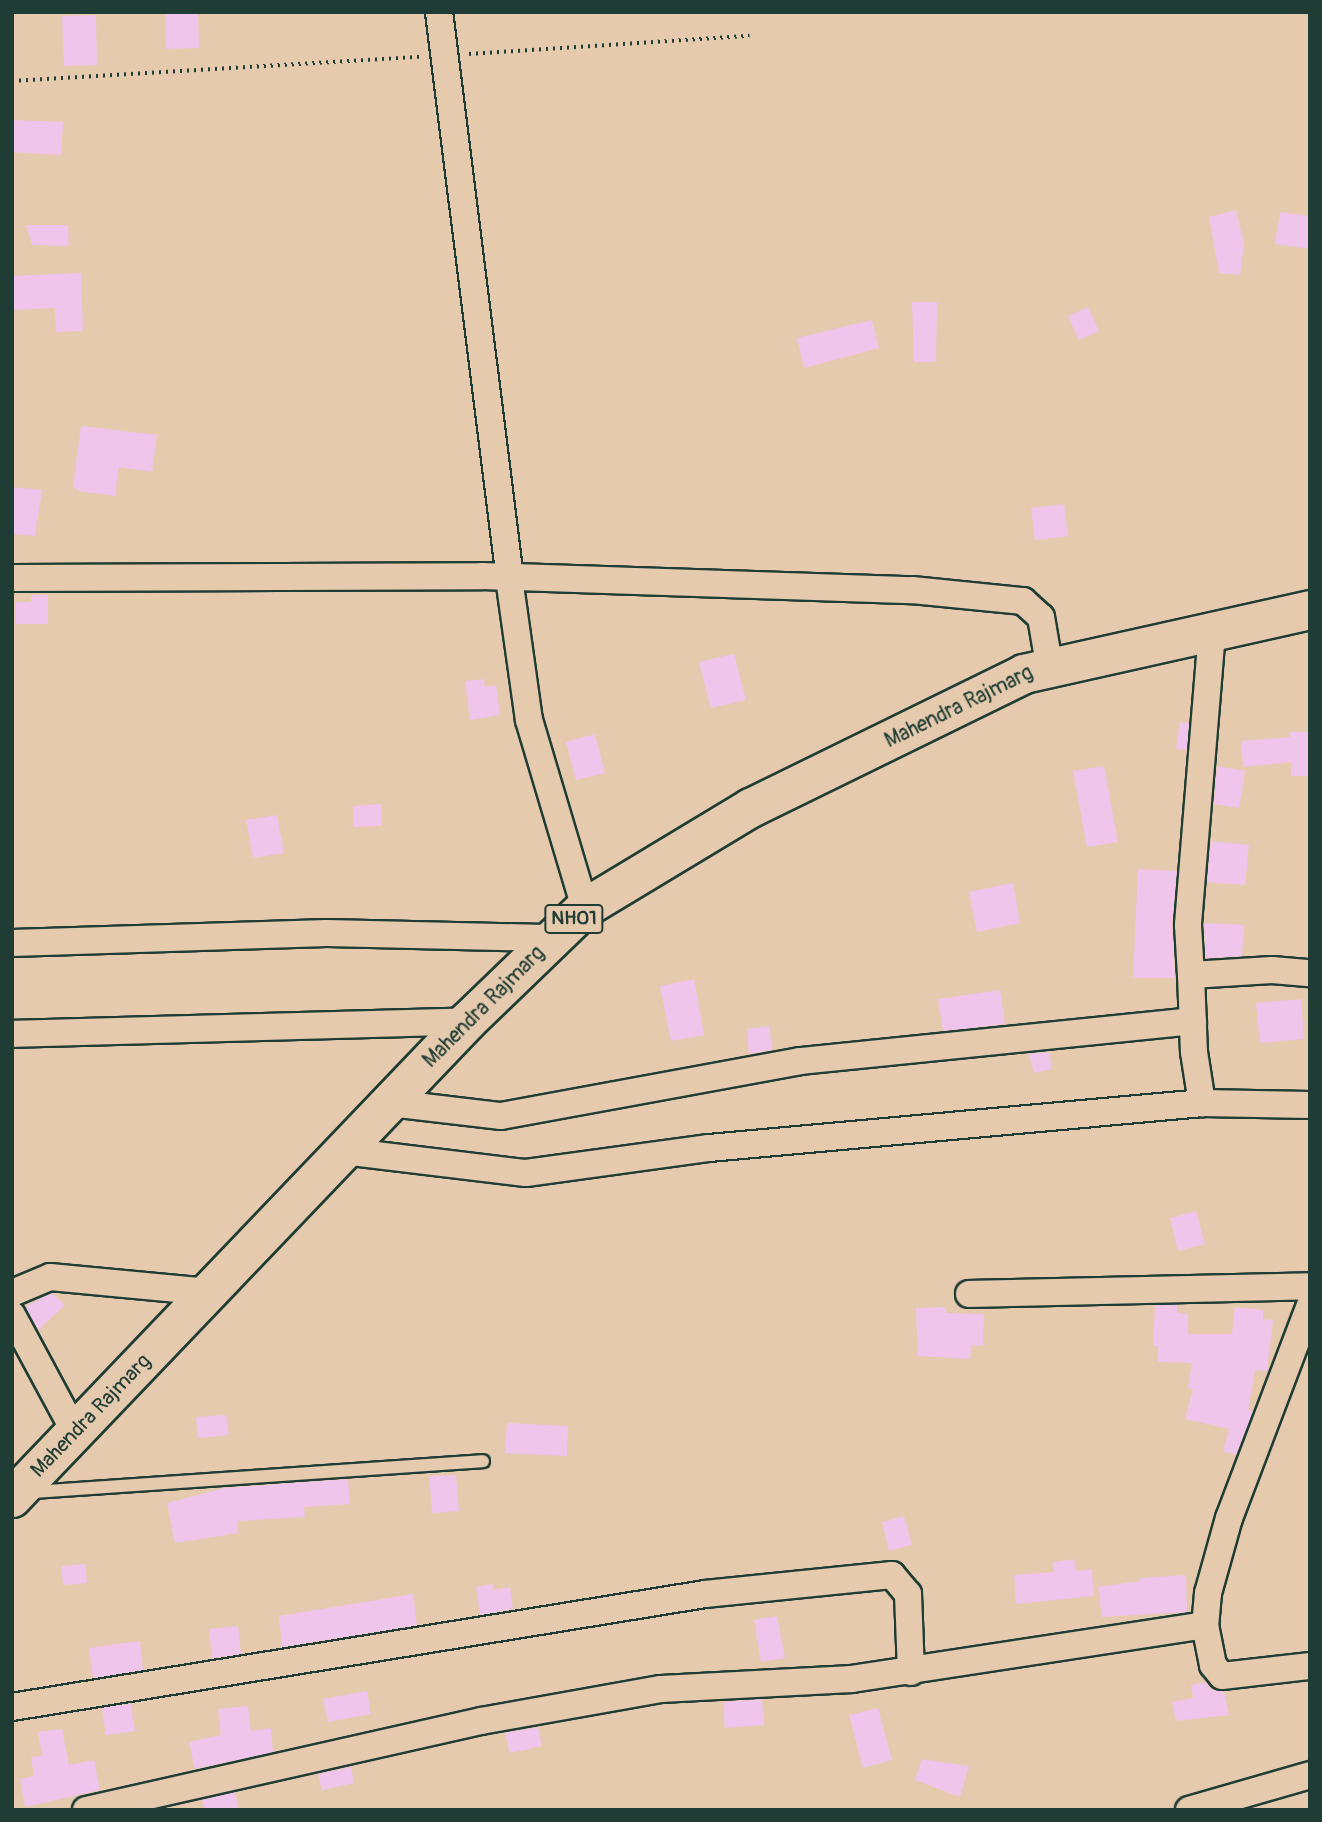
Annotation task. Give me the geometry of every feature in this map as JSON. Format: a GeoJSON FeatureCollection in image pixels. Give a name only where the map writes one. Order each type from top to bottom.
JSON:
{"type":"FeatureCollection","features":[{"type":"Feature","properties":{"kind":"highway","name":"Mahendra Rajmarg"},"geometry":{"type":"LineString","coordinates":[[15,1495],[468,1021],[585,908],[751,808],[1049,664],[1310,610]]}},
{"type":"Feature","properties":{"kind":"street"},"geometry":{"type":"LineString","coordinates":[[439,12],[529,720],[585,908]]}},
{"type":"Feature","properties":{"kind":"street"},"geometry":{"type":"LineString","coordinates":[[12,578],[509,579],[912,590],[1023,601],[1041,617],[1049,664]]}},
{"type":"Feature","properties":{"kind":"street"},"geometry":{"type":"LineString","coordinates":[[1202,1103],[1193,1021],[1188,925],[1212,632]]}},
{"type":"Feature","properties":{"kind":"street"},"geometry":{"type":"LineString","coordinates":[[12,943],[327,933],[554,938]]}},
{"type":"Feature","properties":{"kind":"street"},"geometry":{"type":"LineString","coordinates":[[1191,975],[1272,970],[1310,973]]}},
{"type":"Feature","properties":{"kind":"street"},"geometry":{"type":"LineString","coordinates":[[12,1034],[468,1021]]}},
{"type":"Feature","properties":{"kind":"street"},"geometry":{"type":"LineString","coordinates":[[390,1103],[501,1116],[800,1061],[1193,1021]]}},
{"type":"Feature","properties":{"kind":"street"},"geometry":{"type":"LineString","coordinates":[[343,1152],[526,1173],[709,1148],[1202,1103],[1310,1105]]}},
{"type":"Feature","properties":{"kind":"street"},"geometry":{"type":"LineString","coordinates":[[12,1293],[50,1277],[209,1292]]}},
{"type":"Feature","properties":{"kind":"street"},"geometry":{"type":"LineString","coordinates":[[969,1294],[1310,1286]]}},
{"type":"Feature","properties":{"kind":"street"},"geometry":{"type":"LineString","coordinates":[[1310,1305],[1229,1518],[1208,1593],[1205,1625],[1213,1665],[1222,1676],[1310,1666]]}},
{"type":"Feature","properties":{"kind":"street"},"geometry":{"type":"LineString","coordinates":[[12,1315],[75,1432]]}},
{"type":"Feature","properties":{"kind":"street"},"geometry":{"type":"LineString","coordinates":[[12,1707],[705,1594],[892,1575],[908,1594],[911,1672]]}},
{"type":"Feature","properties":{"kind":"street"},"geometry":{"type":"LineString","coordinates":[[86,1810],[581,1702],[661,1689],[911,1672],[1205,1625]]}},
{"type":"Feature","properties":{"kind":"street"},"geometry":{"type":"LineString","coordinates":[[1189,1810],[1310,1774]]}},
{"type":"Feature","properties":{"kind":"lane"},"geometry":{"type":"LineString","coordinates":[[15,1495],[483,1461]]}},
{"type":"Feature","properties":{"kind":"path"},"geometry":{"type":"LineString","coordinates":[[12,81],[750,36]]}},
{"type":"Feature","properties":{"kind":"building"},"geometry":{"type":"Polygon","coordinates":[[[165,12],[198,12],[199,48],[166,49],[165,12]]]}},
{"type":"Feature","properties":{"kind":"building"},"geometry":{"type":"Polygon","coordinates":[[[96,15],[97,65],[64,66],[62,16],[96,15]]]}},
{"type":"Feature","properties":{"kind":"building"},"geometry":{"type":"Polygon","coordinates":[[[13,120],[63,122],[61,155],[12,152],[13,120]]]}},
{"type":"Feature","properties":{"kind":"building"},"geometry":{"type":"Polygon","coordinates":[[[1236,210],[1244,244],[1240,275],[1219,273],[1209,217],[1236,210]]]}},
{"type":"Feature","properties":{"kind":"building"},"geometry":{"type":"Polygon","coordinates":[[[1280,212],[1310,216],[1310,249],[1275,244],[1280,212]]]}},
{"type":"Feature","properties":{"kind":"building"},"geometry":{"type":"Polygon","coordinates":[[[26,225],[68,225],[69,246],[32,245],[26,225]]]}},
{"type":"Feature","properties":{"kind":"building"},"geometry":{"type":"Polygon","coordinates":[[[81,273],[83,331],[56,332],[55,308],[12,310],[12,276],[81,273]]]}},
{"type":"Feature","properties":{"kind":"building"},"geometry":{"type":"Polygon","coordinates":[[[912,302],[937,302],[936,362],[914,362],[912,302]]]}},
{"type":"Feature","properties":{"kind":"building"},"geometry":{"type":"Polygon","coordinates":[[[1088,307],[1099,331],[1079,340],[1068,316],[1088,307]]]}},
{"type":"Feature","properties":{"kind":"building"},"geometry":{"type":"Polygon","coordinates":[[[872,320],[879,348],[804,368],[797,338],[872,320]]]}},
{"type":"Feature","properties":{"kind":"building"},"geometry":{"type":"Polygon","coordinates":[[[81,426],[157,435],[152,472],[119,467],[115,496],[79,491],[73,486],[81,426]]]}},
{"type":"Feature","properties":{"kind":"building"},"geometry":{"type":"Polygon","coordinates":[[[12,487],[42,490],[35,536],[12,534],[12,487]]]}},
{"type":"Feature","properties":{"kind":"building"},"geometry":{"type":"Polygon","coordinates":[[[1064,504],[1068,536],[1035,540],[1031,508],[1064,504]]]}},
{"type":"Feature","properties":{"kind":"building"},"geometry":{"type":"Polygon","coordinates":[[[31,595],[48,595],[48,624],[16,624],[15,602],[31,602],[31,595]]]}},
{"type":"Feature","properties":{"kind":"building"},"geometry":{"type":"Polygon","coordinates":[[[734,654],[746,700],[711,708],[699,662],[734,654]]]}},
{"type":"Feature","properties":{"kind":"building"},"geometry":{"type":"Polygon","coordinates":[[[484,679],[485,687],[496,685],[500,715],[470,720],[465,681],[484,679]]]}},
{"type":"Feature","properties":{"kind":"building"},"geometry":{"type":"Polygon","coordinates":[[[1180,722],[1189,723],[1187,750],[1176,749],[1180,722]]]}},
{"type":"Feature","properties":{"kind":"building"},"geometry":{"type":"Polygon","coordinates":[[[1290,732],[1310,732],[1310,776],[1291,776],[1291,762],[1243,767],[1241,741],[1290,737],[1290,732]]]}},
{"type":"Feature","properties":{"kind":"building"},"geometry":{"type":"Polygon","coordinates":[[[595,734],[605,773],[576,780],[566,742],[595,734]]]}},
{"type":"Feature","properties":{"kind":"building"},"geometry":{"type":"Polygon","coordinates":[[[1104,766],[1118,842],[1087,847],[1073,771],[1104,766]]]}},
{"type":"Feature","properties":{"kind":"building"},"geometry":{"type":"Polygon","coordinates":[[[1217,766],[1245,771],[1239,808],[1214,804],[1217,766]]]}},
{"type":"Feature","properties":{"kind":"building"},"geometry":{"type":"Polygon","coordinates":[[[381,804],[382,826],[354,827],[353,806],[381,804]]]}},
{"type":"Feature","properties":{"kind":"building"},"geometry":{"type":"Polygon","coordinates":[[[277,815],[284,853],[253,858],[246,820],[277,815]]]}},
{"type":"Feature","properties":{"kind":"building"},"geometry":{"type":"Polygon","coordinates":[[[1211,841],[1249,845],[1245,885],[1207,882],[1211,841]]]}},
{"type":"Feature","properties":{"kind":"building"},"geometry":{"type":"Polygon","coordinates":[[[1138,869],[1177,871],[1172,924],[1175,978],[1133,978],[1138,869]]]}},
{"type":"Feature","properties":{"kind":"building"},"geometry":{"type":"Polygon","coordinates":[[[1013,883],[1020,923],[977,932],[969,892],[1013,883]]]}},
{"type":"Feature","properties":{"kind":"building"},"geometry":{"type":"Polygon","coordinates":[[[1204,923],[1244,925],[1242,956],[1206,958],[1204,923]]]}},
{"type":"Feature","properties":{"kind":"building"},"geometry":{"type":"Polygon","coordinates":[[[694,979],[704,1035],[671,1041],[660,986],[694,979]]]}},
{"type":"Feature","properties":{"kind":"building"},"geometry":{"type":"Polygon","coordinates":[[[1000,990],[1005,1024],[943,1031],[938,999],[1000,990]]]}},
{"type":"Feature","properties":{"kind":"building"},"geometry":{"type":"Polygon","coordinates":[[[1301,999],[1304,1039],[1260,1043],[1256,1003],[1301,999]]]}},
{"type":"Feature","properties":{"kind":"building"},"geometry":{"type":"Polygon","coordinates":[[[769,1026],[772,1050],[749,1054],[747,1029],[769,1026]]]}},
{"type":"Feature","properties":{"kind":"building"},"geometry":{"type":"Polygon","coordinates":[[[1049,1052],[1052,1069],[1034,1073],[1029,1054],[1049,1052]]]}},
{"type":"Feature","properties":{"kind":"building"},"geometry":{"type":"Polygon","coordinates":[[[1196,1211],[1205,1244],[1178,1251],[1170,1218],[1196,1211]]]}},
{"type":"Feature","properties":{"kind":"building"},"geometry":{"type":"Polygon","coordinates":[[[52,1293],[65,1305],[38,1330],[25,1307],[52,1293]]]}},
{"type":"Feature","properties":{"kind":"building"},"geometry":{"type":"Polygon","coordinates":[[[1155,1305],[1177,1305],[1177,1313],[1188,1314],[1188,1334],[1232,1334],[1235,1307],[1263,1310],[1263,1319],[1273,1320],[1267,1371],[1255,1370],[1248,1410],[1253,1411],[1236,1455],[1223,1451],[1229,1429],[1185,1419],[1193,1389],[1188,1388],[1192,1363],[1158,1362],[1158,1346],[1153,1346],[1155,1305]]]}},
{"type":"Feature","properties":{"kind":"building"},"geometry":{"type":"Polygon","coordinates":[[[946,1307],[946,1313],[984,1314],[983,1346],[971,1345],[970,1359],[918,1356],[916,1308],[946,1307]]]}},
{"type":"Feature","properties":{"kind":"building"},"geometry":{"type":"Polygon","coordinates":[[[226,1415],[229,1435],[198,1438],[196,1417],[226,1415]]]}},
{"type":"Feature","properties":{"kind":"building"},"geometry":{"type":"Polygon","coordinates":[[[507,1423],[568,1426],[567,1456],[505,1453],[507,1423]]]}},
{"type":"Feature","properties":{"kind":"building"},"geometry":{"type":"Polygon","coordinates":[[[456,1475],[459,1511],[432,1513],[429,1476],[456,1475]]]}},
{"type":"Feature","properties":{"kind":"building"},"geometry":{"type":"Polygon","coordinates":[[[348,1479],[350,1504],[304,1507],[305,1517],[237,1521],[238,1533],[175,1543],[167,1503],[225,1488],[348,1479]]]}},
{"type":"Feature","properties":{"kind":"building"},"geometry":{"type":"Polygon","coordinates":[[[904,1516],[912,1545],[889,1551],[882,1522],[904,1516]]]}},
{"type":"Feature","properties":{"kind":"building"},"geometry":{"type":"Polygon","coordinates":[[[1074,1559],[1076,1571],[1092,1569],[1094,1596],[1016,1604],[1014,1575],[1054,1572],[1053,1562],[1074,1559]]]}},
{"type":"Feature","properties":{"kind":"building"},"geometry":{"type":"Polygon","coordinates":[[[85,1564],[87,1583],[63,1585],[61,1566],[85,1564]]]}},
{"type":"Feature","properties":{"kind":"building"},"geometry":{"type":"Polygon","coordinates":[[[1186,1575],[1187,1612],[1102,1617],[1098,1587],[1140,1581],[1140,1578],[1186,1575]]]}},
{"type":"Feature","properties":{"kind":"building"},"geometry":{"type":"Polygon","coordinates":[[[493,1584],[494,1590],[510,1587],[513,1609],[480,1615],[476,1587],[493,1584]]]}},
{"type":"Feature","properties":{"kind":"building"},"geometry":{"type":"Polygon","coordinates":[[[413,1594],[417,1625],[282,1647],[279,1616],[413,1594]]]}},
{"type":"Feature","properties":{"kind":"building"},"geometry":{"type":"Polygon","coordinates":[[[777,1616],[785,1658],[761,1662],[754,1620],[777,1616]]]}},
{"type":"Feature","properties":{"kind":"building"},"geometry":{"type":"Polygon","coordinates":[[[238,1626],[241,1654],[212,1658],[209,1629],[238,1626]]]}},
{"type":"Feature","properties":{"kind":"building"},"geometry":{"type":"Polygon","coordinates":[[[140,1641],[143,1670],[93,1678],[89,1648],[140,1641]]]}},
{"type":"Feature","properties":{"kind":"building"},"geometry":{"type":"Polygon","coordinates":[[[1206,1682],[1209,1689],[1224,1692],[1229,1715],[1176,1721],[1172,1702],[1193,1698],[1191,1685],[1206,1682]]]}},
{"type":"Feature","properties":{"kind":"building"},"geometry":{"type":"Polygon","coordinates":[[[367,1691],[371,1714],[328,1722],[323,1699],[367,1691]]]}},
{"type":"Feature","properties":{"kind":"building"},"geometry":{"type":"Polygon","coordinates":[[[762,1699],[764,1725],[725,1728],[723,1702],[762,1699]]]}},
{"type":"Feature","properties":{"kind":"building"},"geometry":{"type":"Polygon","coordinates":[[[131,1704],[135,1731],[106,1735],[102,1708],[131,1704]]]}},
{"type":"Feature","properties":{"kind":"building"},"geometry":{"type":"Polygon","coordinates":[[[248,1706],[251,1731],[271,1728],[273,1752],[195,1769],[189,1742],[221,1735],[218,1709],[248,1706]]]}},
{"type":"Feature","properties":{"kind":"building"},"geometry":{"type":"Polygon","coordinates":[[[878,1708],[892,1760],[863,1768],[849,1715],[878,1708]]]}},
{"type":"Feature","properties":{"kind":"building"},"geometry":{"type":"Polygon","coordinates":[[[538,1727],[542,1746],[510,1753],[505,1733],[538,1727]]]}},
{"type":"Feature","properties":{"kind":"building"},"geometry":{"type":"Polygon","coordinates":[[[62,1729],[69,1765],[94,1760],[100,1790],[25,1807],[20,1779],[34,1776],[31,1757],[42,1756],[38,1732],[62,1729]]]}},
{"type":"Feature","properties":{"kind":"building"},"geometry":{"type":"Polygon","coordinates":[[[922,1759],[969,1766],[960,1797],[915,1780],[922,1759]]]}},
{"type":"Feature","properties":{"kind":"building"},"geometry":{"type":"Polygon","coordinates":[[[351,1767],[354,1783],[322,1790],[318,1774],[351,1767]]]}},
{"type":"Feature","properties":{"kind":"building"},"geometry":{"type":"Polygon","coordinates":[[[235,1792],[239,1810],[205,1810],[202,1800],[235,1792]]]}}]}
